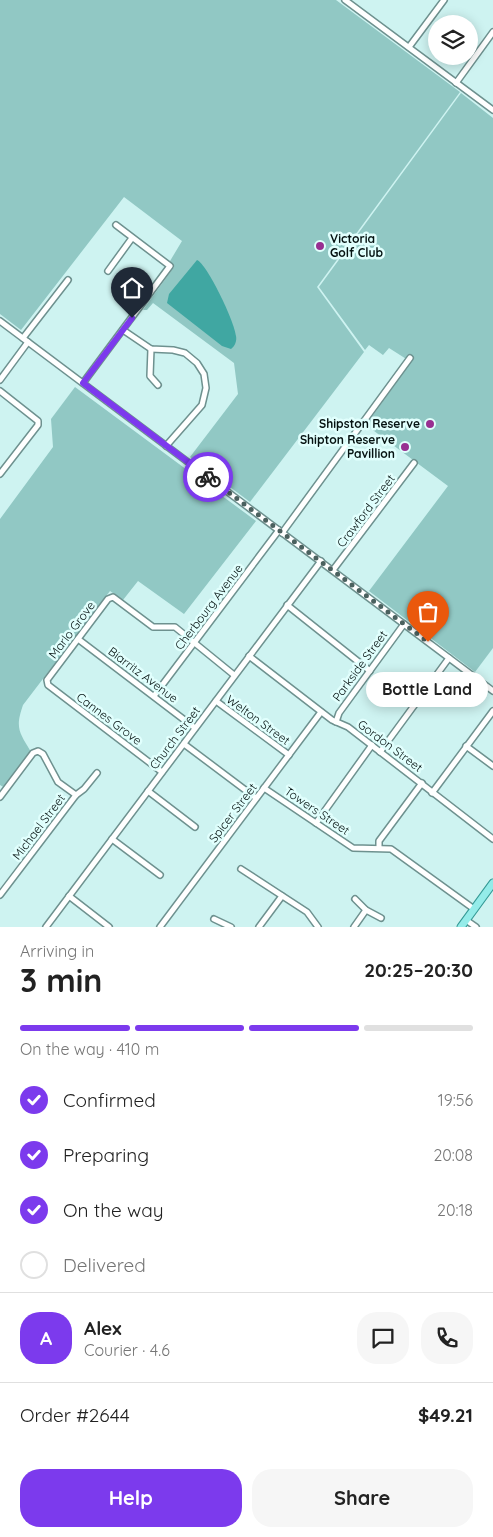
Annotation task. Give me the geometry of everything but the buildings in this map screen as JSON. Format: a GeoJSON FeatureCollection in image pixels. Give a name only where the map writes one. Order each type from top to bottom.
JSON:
{"type":"FeatureCollection","features":[{"type":"Feature","properties":{"kind":"main road"},"geometry":{"type":"LineString","coordinates":[[461,927],[493,883]]}},
{"type":"Feature","properties":{"kind":"street"},"geometry":{"type":"LineString","coordinates":[[346,0],[493,110]]}},
{"type":"Feature","properties":{"kind":"street"},"geometry":{"type":"LineString","coordinates":[[409,48],[444,0]]}},
{"type":"Feature","properties":{"kind":"street"},"geometry":{"type":"LineString","coordinates":[[456,83],[493,32]]}},
{"type":"Feature","properties":{"kind":"street"},"geometry":{"type":"LineString","coordinates":[[83,383],[170,266],[116,225]]}},
{"type":"Feature","properties":{"kind":"street"},"geometry":{"type":"LineString","coordinates":[[108,271],[132,238]]}},
{"type":"Feature","properties":{"kind":"street"},"geometry":{"type":"LineString","coordinates":[[0,380],[25,340],[68,280]]}},
{"type":"Feature","properties":{"kind":"street"},"geometry":{"type":"LineString","coordinates":[[0,321],[493,691]]}},
{"type":"Feature","properties":{"kind":"street"},"geometry":{"type":"LineString","coordinates":[[123,330],[151,349],[177,351],[188,355],[200,366],[206,380],[205,395],[200,408],[185,422],[166,446]]}},
{"type":"Feature","properties":{"kind":"street"},"geometry":{"type":"LineString","coordinates":[[151,349],[150,376],[158,386]]}},
{"type":"Feature","properties":{"kind":"street","name":"Cherbourg Avenue"},"geometry":{"type":"LineString","coordinates":[[154,696],[281,531],[410,358]]}},
{"type":"Feature","properties":{"kind":"street"},"geometry":{"type":"LineString","coordinates":[[0,391],[37,418],[38,425],[0,474]]}},
{"type":"Feature","properties":{"kind":"street","name":"Crawford Street"},"geometry":{"type":"LineString","coordinates":[[334,570],[414,463]]}},
{"type":"Feature","properties":{"kind":"street","name":"Church Street"},"geometry":{"type":"LineString","coordinates":[[46,927],[320,561]]}},
{"type":"Feature","properties":{"kind":"street","name":"Marlo Grove"},"geometry":{"type":"LineString","coordinates":[[47,680],[108,599],[115,598],[153,627],[172,626],[195,642]]}},
{"type":"Feature","properties":{"kind":"street"},"geometry":{"type":"LineString","coordinates":[[287,605],[370,670]]}},
{"type":"Feature","properties":{"kind":"street","name":"Parkside Street"},"geometry":{"type":"LineString","coordinates":[[336,722],[339,713],[404,624]]}},
{"type":"Feature","properties":{"kind":"street","name":"Biarritz Avenue"},"geometry":{"type":"LineString","coordinates":[[78,639],[195,728]]}},
{"type":"Feature","properties":{"kind":"street"},"geometry":{"type":"LineString","coordinates":[[195,642],[234,675]]}},
{"type":"Feature","properties":{"kind":"street","name":"Gordon Street"},"geometry":{"type":"LineString","coordinates":[[250,656],[321,712],[336,722],[348,726],[493,839]]}},
{"type":"Feature","properties":{"kind":"street"},"geometry":{"type":"LineString","coordinates":[[380,752],[449,658]]}},
{"type":"Feature","properties":{"kind":"street","name":"Cannes Grove"},"geometry":{"type":"LineString","coordinates":[[47,680],[48,685],[162,772]]}},
{"type":"Feature","properties":{"kind":"street","name":"Welton Street"},"geometry":{"type":"LineString","coordinates":[[216,700],[289,755]]}},
{"type":"Feature","properties":{"kind":"street"},"geometry":{"type":"LineString","coordinates":[[432,793],[493,711]]}},
{"type":"Feature","properties":{"kind":"street","name":"Spicer Street"},"geometry":{"type":"LineString","coordinates":[[160,927],[321,712]]}},
{"type":"Feature","properties":{"kind":"street"},"geometry":{"type":"LineString","coordinates":[[184,744],[256,798]]}},
{"type":"Feature","properties":{"kind":"street"},"geometry":{"type":"LineString","coordinates":[[316,823],[372,745]]}},
{"type":"Feature","properties":{"kind":"street"},"geometry":{"type":"LineString","coordinates":[[466,746],[493,766]]}},
{"type":"Feature","properties":{"kind":"street"},"geometry":{"type":"LineString","coordinates":[[0,797],[33,753],[38,751],[43,754],[58,782],[76,795]]}},
{"type":"Feature","properties":{"kind":"street","name":"Michael Street"},"geometry":{"type":"LineString","coordinates":[[0,895],[76,795],[84,789],[97,773]]}},
{"type":"Feature","properties":{"kind":"street"},"geometry":{"type":"LineString","coordinates":[[422,783],[383,837],[382,848],[394,850],[473,910]]}},
{"type":"Feature","properties":{"kind":"street","name":"Towers Street"},"geometry":{"type":"LineString","coordinates":[[264,788],[353,848],[382,848]]}},
{"type":"Feature","properties":{"kind":"street"},"geometry":{"type":"LineString","coordinates":[[148,792],[195,827]]}},
{"type":"Feature","properties":{"kind":"street"},"geometry":{"type":"LineString","coordinates":[[112,839],[160,875]]}},
{"type":"Feature","properties":{"kind":"street"},"geometry":{"type":"LineString","coordinates":[[242,869],[307,912],[318,927]]}},
{"type":"Feature","properties":{"kind":"street"},"geometry":{"type":"LineString","coordinates":[[69,896],[109,927]]}},
{"type":"Feature","properties":{"kind":"street"},"geometry":{"type":"LineString","coordinates":[[259,927],[282,896]]}},
{"type":"Feature","properties":{"kind":"street"},"geometry":{"type":"LineString","coordinates":[[355,899],[366,910],[381,918]]}},
{"type":"Feature","properties":{"kind":"street"},"geometry":{"type":"LineString","coordinates":[[354,927],[366,910]]}},
{"type":"Feature","properties":{"kind":"street"},"geometry":{"type":"LineString","coordinates":[[214,919],[231,927]]}},
{"type":"Feature","properties":{"kind":"street"},"geometry":{"type":"LineString","coordinates":[[466,920],[476,927]]}},
{"type":"Feature","properties":{"kind":"shaded area","name":"Victoria Golf Club"},"geometry":{"type":"Polygon","coordinates":[[[0,0],[336,0],[460,92],[317,287],[364,352],[250,502],[190,457],[238,394],[234,363],[153,303],[147,310],[143,310],[174,267],[170,261],[182,241],[124,197],[21,330],[0,314],[0,0]]]}},
{"type":"Feature","properties":{"kind":"shaded area"},"geometry":{"type":"Polygon","coordinates":[[[461,93],[493,118],[493,648],[475,672],[369,591],[448,486],[366,425],[411,362],[389,348],[383,355],[369,345],[365,350],[319,287],[461,93]]]}},
{"type":"Feature","properties":{"kind":"shaded area"},"geometry":{"type":"Polygon","coordinates":[[[197,260],[202,264],[220,294],[231,319],[236,338],[231,349],[222,346],[167,303],[169,294],[197,260]]]}},
{"type":"Feature","properties":{"kind":"shaded area"},"geometry":{"type":"Polygon","coordinates":[[[75,387],[256,521],[184,614],[138,581],[123,600],[110,591],[23,705],[19,725],[31,752],[5,788],[0,785],[0,519],[53,447],[51,419],[75,387]]]}},
{"type":"Feature","properties":{"kind":"way so far"},"geometry":{"type":"LineString","coordinates":[[208,477],[428,642]]}},
{"type":"Feature","properties":{"kind":"place","name":"Victoria Golf Club"},"geometry":{"type":"Point","coordinates":[320,246]}},
{"type":"Feature","properties":{"kind":"place","name":"Shipston Reserve"},"geometry":{"type":"Point","coordinates":[430,424]}},
{"type":"Feature","properties":{"kind":"place","name":"Shipton Reserve Pavillion"},"geometry":{"type":"Point","coordinates":[405,447]}},
{"type":"Feature","properties":{"kind":"place","name":"Bottle Land"},"geometry":{"type":"Point","coordinates":[428,642]}},
{"type":"Feature","properties":{"kind":"route"},"geometry":{"type":"LineString","coordinates":[[132,318],[83,383],[208,477]]}}]}
